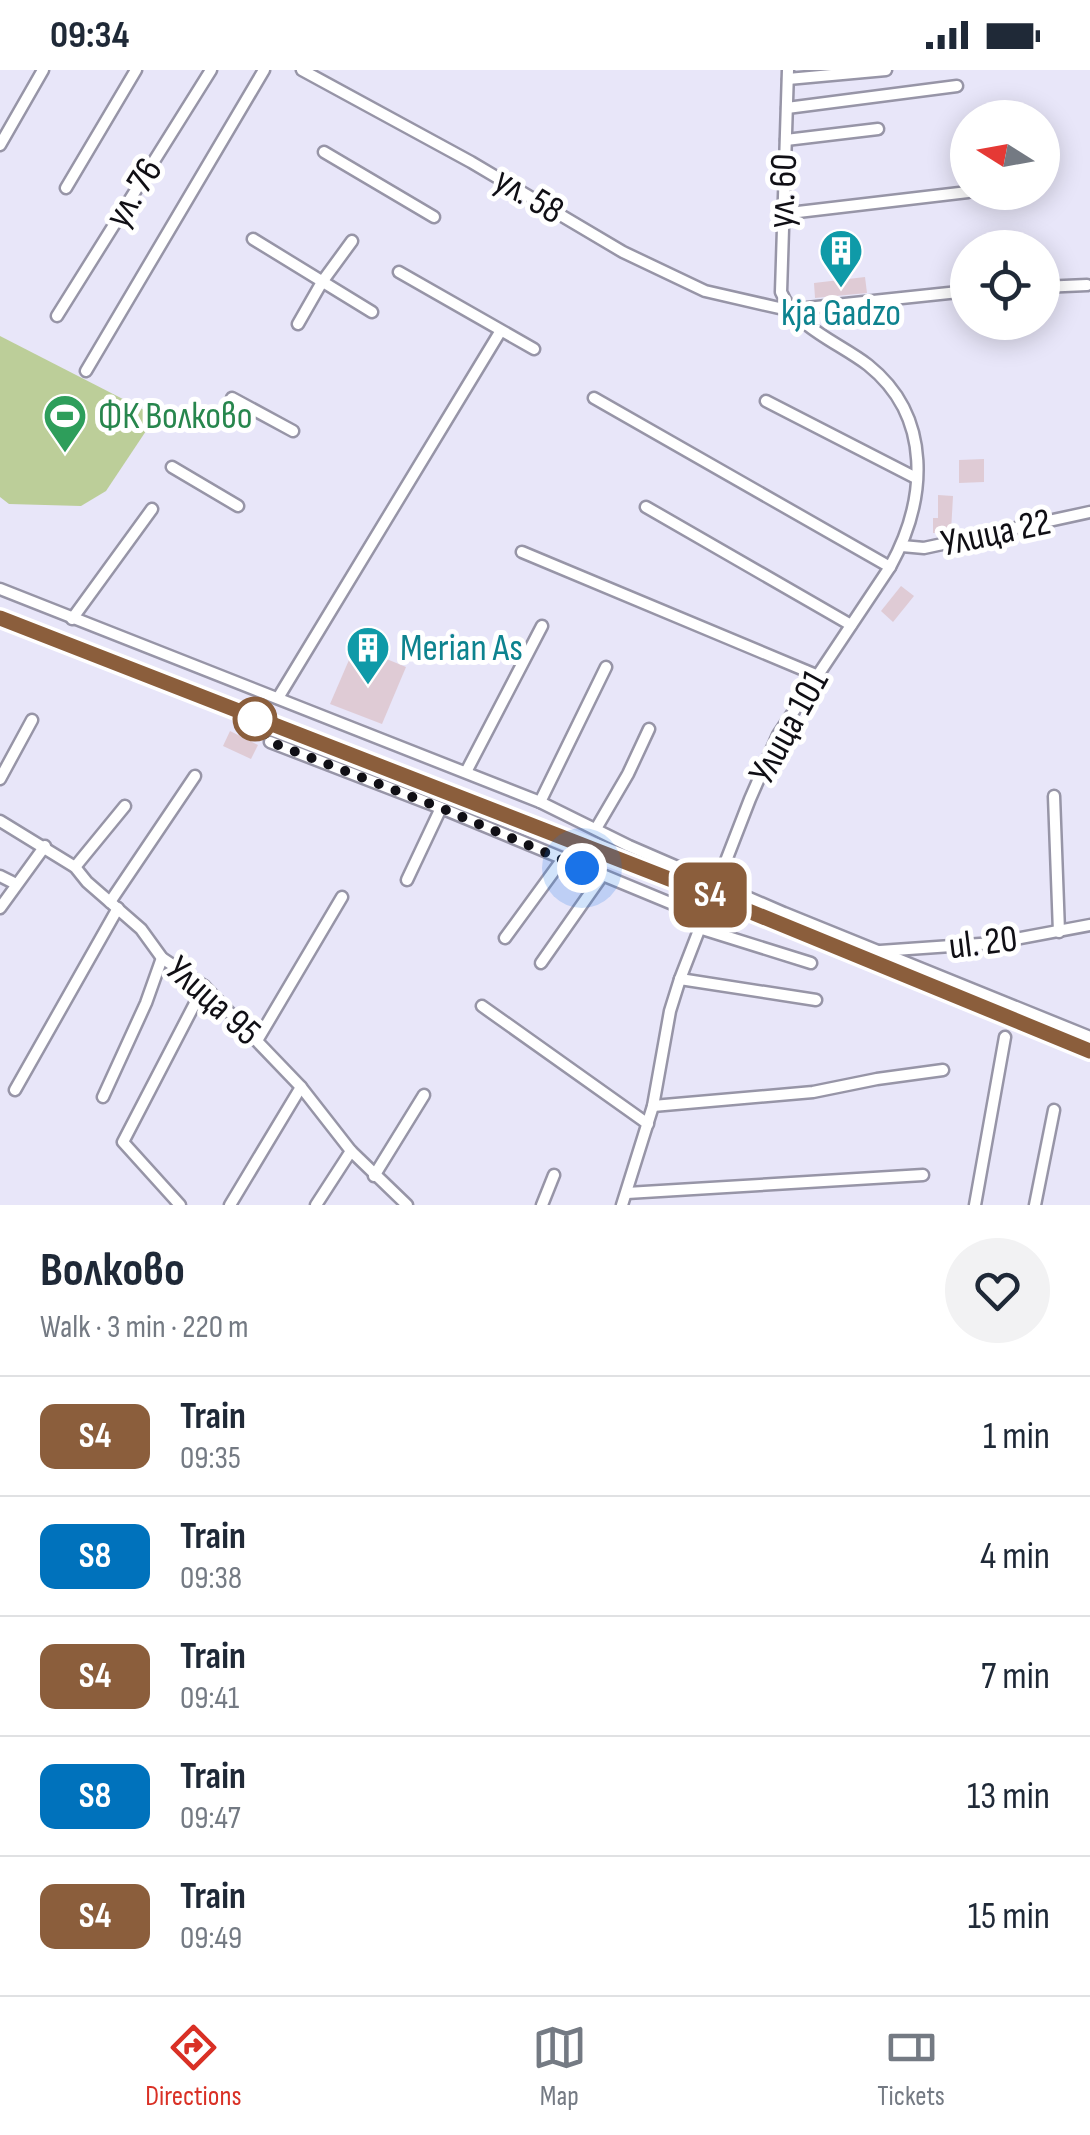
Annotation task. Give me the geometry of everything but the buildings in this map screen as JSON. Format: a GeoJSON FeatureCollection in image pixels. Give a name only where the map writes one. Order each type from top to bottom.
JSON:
{"type":"FeatureCollection","features":[{"type":"Feature","properties":{"kind":"street"},"geometry":{"type":"LineString","coordinates":[[0,145],[42,70]]}},
{"type":"Feature","properties":{"kind":"street"},"geometry":{"type":"LineString","coordinates":[[66,188],[136,70]]}},
{"type":"Feature","properties":{"kind":"street","name":"ул. 76"},"geometry":{"type":"LineString","coordinates":[[58,316],[211,70]]}},
{"type":"Feature","properties":{"kind":"street"},"geometry":{"type":"LineString","coordinates":[[86,372],[264,70]]}},
{"type":"Feature","properties":{"kind":"street","name":"ул. 58"},"geometry":{"type":"LineString","coordinates":[[302,70],[653,268],[706,291],[788,310]]}},
{"type":"Feature","properties":{"kind":"street"},"geometry":{"type":"LineString","coordinates":[[788,74],[886,70]]}},
{"type":"Feature","properties":{"kind":"street","name":"ул. 60"},"geometry":{"type":"LineString","coordinates":[[788,74],[781,214],[781,292],[788,310]]}},
{"type":"Feature","properties":{"kind":"street"},"geometry":{"type":"LineString","coordinates":[[787,108],[956,86]]}},
{"type":"Feature","properties":{"kind":"street"},"geometry":{"type":"LineString","coordinates":[[786,140],[878,129]]}},
{"type":"Feature","properties":{"kind":"street"},"geometry":{"type":"LineString","coordinates":[[324,152],[434,218]]}},
{"type":"Feature","properties":{"kind":"street"},"geometry":{"type":"LineString","coordinates":[[781,214],[950,194]]}},
{"type":"Feature","properties":{"kind":"street"},"geometry":{"type":"LineString","coordinates":[[254,239],[372,312]]}},
{"type":"Feature","properties":{"kind":"street"},"geometry":{"type":"LineString","coordinates":[[298,324],[322,282],[352,242]]}},
{"type":"Feature","properties":{"kind":"street"},"geometry":{"type":"LineString","coordinates":[[398,272],[534,350]]}},
{"type":"Feature","properties":{"kind":"street"},"geometry":{"type":"LineString","coordinates":[[1060,287],[1087,285]]}},
{"type":"Feature","properties":{"kind":"street"},"geometry":{"type":"LineString","coordinates":[[788,310],[950,293]]}},
{"type":"Feature","properties":{"kind":"street","name":"Улица 101"},"geometry":{"type":"LineString","coordinates":[[625,1199],[653,1106],[670,1011],[680,979],[778,734],[890,568],[902,546],[912,512],[916,478],[914,430],[903,403],[867,365],[788,310]]}},
{"type":"Feature","properties":{"kind":"street"},"geometry":{"type":"LineString","coordinates":[[278,698],[500,332]]}},
{"type":"Feature","properties":{"kind":"street"},"geometry":{"type":"LineString","coordinates":[[232,398],[293,431]]}},
{"type":"Feature","properties":{"kind":"street"},"geometry":{"type":"LineString","coordinates":[[594,398],[890,568]]}},
{"type":"Feature","properties":{"kind":"street"},"geometry":{"type":"LineString","coordinates":[[766,401],[916,478]]}},
{"type":"Feature","properties":{"kind":"street"},"geometry":{"type":"LineString","coordinates":[[172,467],[238,506]]}},
{"type":"Feature","properties":{"kind":"street"},"geometry":{"type":"LineString","coordinates":[[646,507],[851,626]]}},
{"type":"Feature","properties":{"kind":"street"},"geometry":{"type":"LineString","coordinates":[[72,619],[152,509]]}},
{"type":"Feature","properties":{"kind":"street","name":"Улица 22"},"geometry":{"type":"LineString","coordinates":[[902,546],[924,548],[1090,512]]}},
{"type":"Feature","properties":{"kind":"street"},"geometry":{"type":"LineString","coordinates":[[522,552],[816,675]]}},
{"type":"Feature","properties":{"kind":"street"},"geometry":{"type":"LineString","coordinates":[[0,589],[540,802],[629,846],[874,952],[1090,1038]]}},
{"type":"Feature","properties":{"kind":"street"},"geometry":{"type":"LineString","coordinates":[[466,772],[542,626]]}},
{"type":"Feature","properties":{"kind":"street"},"geometry":{"type":"LineString","coordinates":[[540,802],[606,667]]}},
{"type":"Feature","properties":{"kind":"street"},"geometry":{"type":"LineString","coordinates":[[0,780],[32,720]]}},
{"type":"Feature","properties":{"kind":"street"},"geometry":{"type":"LineString","coordinates":[[597,827],[628,774],[648,729]]}},
{"type":"Feature","properties":{"kind":"street"},"geometry":{"type":"LineString","coordinates":[[270,742],[441,808],[702,922],[810,963]]}},
{"type":"Feature","properties":{"kind":"street"},"geometry":{"type":"LineString","coordinates":[[15,1090],[114,905],[195,776]]}},
{"type":"Feature","properties":{"kind":"street"},"geometry":{"type":"LineString","coordinates":[[1054,796],[1059,932]]}},
{"type":"Feature","properties":{"kind":"street"},"geometry":{"type":"LineString","coordinates":[[75,867],[124,806]]}},
{"type":"Feature","properties":{"kind":"street"},"geometry":{"type":"LineString","coordinates":[[406,880],[441,808]]}},
{"type":"Feature","properties":{"kind":"street","name":"Улица 95"},"geometry":{"type":"LineString","coordinates":[[0,821],[75,867],[140,928],[162,958],[204,986],[258,1039],[374,1176],[407,1205]]}},
{"type":"Feature","properties":{"kind":"street"},"geometry":{"type":"LineString","coordinates":[[0,908],[45,846]]}},
{"type":"Feature","properties":{"kind":"street"},"geometry":{"type":"LineString","coordinates":[[505,938],[562,860]]}},
{"type":"Feature","properties":{"kind":"street"},"geometry":{"type":"LineString","coordinates":[[0,876],[16,884]]}},
{"type":"Feature","properties":{"kind":"street"},"geometry":{"type":"LineString","coordinates":[[541,963],[602,876]]}},
{"type":"Feature","properties":{"kind":"street"},"geometry":{"type":"LineString","coordinates":[[258,1039],[342,897]]}},
{"type":"Feature","properties":{"kind":"street","name":"ul. 20"},"geometry":{"type":"LineString","coordinates":[[874,952],[994,943],[1090,925]]}},
{"type":"Feature","properties":{"kind":"street"},"geometry":{"type":"LineString","coordinates":[[104,1098],[162,958]]}},
{"type":"Feature","properties":{"kind":"street"},"geometry":{"type":"LineString","coordinates":[[680,979],[816,1000]]}},
{"type":"Feature","properties":{"kind":"street"},"geometry":{"type":"LineString","coordinates":[[180,1205],[123,1142],[204,986]]}},
{"type":"Feature","properties":{"kind":"street"},"geometry":{"type":"LineString","coordinates":[[482,1006],[648,1124]]}},
{"type":"Feature","properties":{"kind":"street"},"geometry":{"type":"LineString","coordinates":[[975,1205],[1005,1037]]}},
{"type":"Feature","properties":{"kind":"street"},"geometry":{"type":"LineString","coordinates":[[653,1106],[814,1092],[943,1070]]}},
{"type":"Feature","properties":{"kind":"street"},"geometry":{"type":"LineString","coordinates":[[230,1205],[300,1087]]}},
{"type":"Feature","properties":{"kind":"street"},"geometry":{"type":"LineString","coordinates":[[374,1176],[424,1095]]}},
{"type":"Feature","properties":{"kind":"street"},"geometry":{"type":"LineString","coordinates":[[1035,1205],[1054,1110]]}},
{"type":"Feature","properties":{"kind":"street"},"geometry":{"type":"LineString","coordinates":[[316,1205],[351,1151]]}},
{"type":"Feature","properties":{"kind":"street"},"geometry":{"type":"LineString","coordinates":[[542,1205],[554,1175]]}},
{"type":"Feature","properties":{"kind":"street"},"geometry":{"type":"LineString","coordinates":[[625,1199],[923,1175]]}},
{"type":"Feature","properties":{"kind":"green space","name":"ФК Волково"},"geometry":{"type":"Polygon","coordinates":[[[0,336],[156,416],[106,491],[81,506],[9,504],[0,497],[0,336]]]}},
{"type":"Feature","properties":{"kind":"railway"},"geometry":{"type":"LineString","coordinates":[[0,618],[695,889],[1090,1051]]}},
{"type":"Feature","properties":{"kind":"train","name":"S4"},"geometry":{"type":"LineString","coordinates":[[0,618],[695,889],[1090,1051]]}},
{"type":"Feature","properties":{"kind":"place","name":"kja Gadzo"},"geometry":{"type":"Point","coordinates":[841,289]}},
{"type":"Feature","properties":{"kind":"place","name":"ФК Волково"},"geometry":{"type":"Point","coordinates":[65,454]}},
{"type":"Feature","properties":{"kind":"place","name":"Merian As"},"geometry":{"type":"Point","coordinates":[368,686]}},
{"type":"Feature","properties":{"kind":"route"},"geometry":{"type":"LineString","coordinates":[[255,719],[270,742],[582,868]]}}]}
